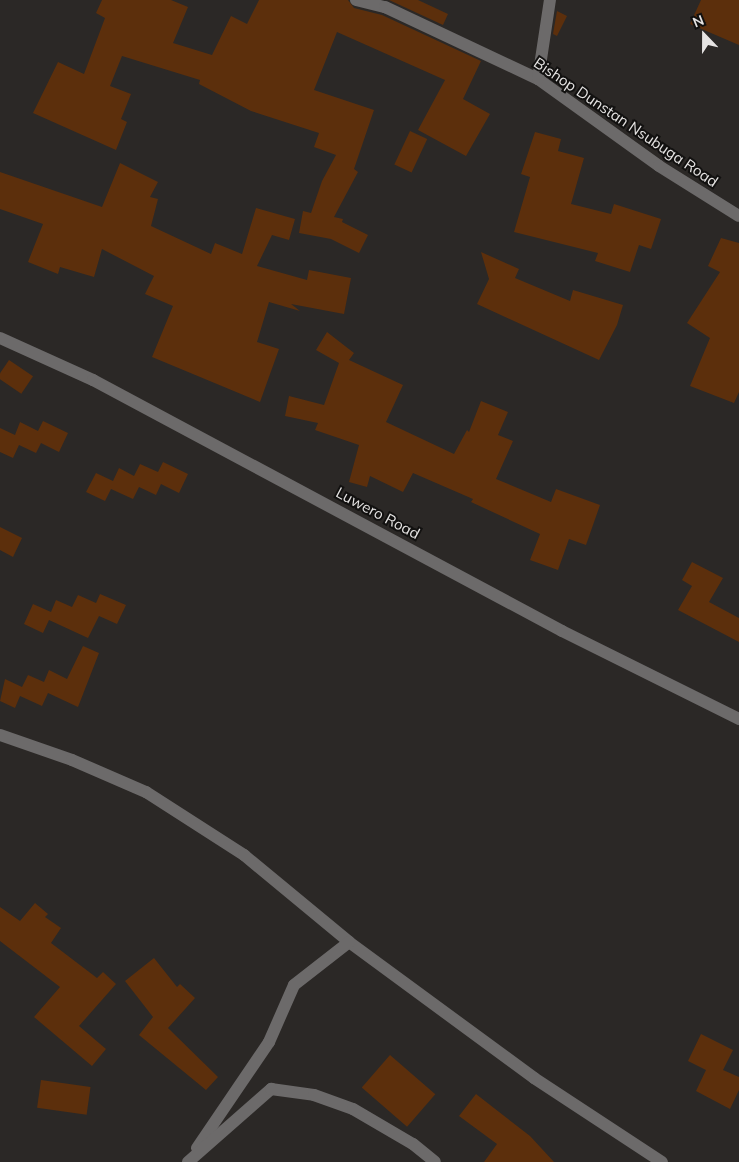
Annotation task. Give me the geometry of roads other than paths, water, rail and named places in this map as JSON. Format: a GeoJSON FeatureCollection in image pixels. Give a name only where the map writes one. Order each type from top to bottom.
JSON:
{"type":"FeatureCollection","features":[{"type":"Feature","properties":{"kind":"street","name":"Bishop Dunstan Nsubuga Road"},"geometry":{"type":"LineString","coordinates":[[356,0],[385,7],[538,79],[659,166],[739,216]]}},
{"type":"Feature","properties":{"kind":"street"},"geometry":{"type":"LineString","coordinates":[[538,79],[550,0]]}},
{"type":"Feature","properties":{"kind":"street","name":"Luwero Road"},"geometry":{"type":"LineString","coordinates":[[0,338],[93,380],[562,631],[739,719]]}},
{"type":"Feature","properties":{"kind":"street"},"geometry":{"type":"LineString","coordinates":[[0,735],[72,760],[146,792],[244,855],[349,942],[534,1078],[662,1162]]}},
{"type":"Feature","properties":{"kind":"street"},"geometry":{"type":"LineString","coordinates":[[188,1162],[270,1042],[294,985],[349,942]]}},
{"type":"Feature","properties":{"kind":"street"},"geometry":{"type":"LineString","coordinates":[[188,1162],[271,1089],[314,1095],[353,1109],[413,1144],[435,1162]]}}]}
